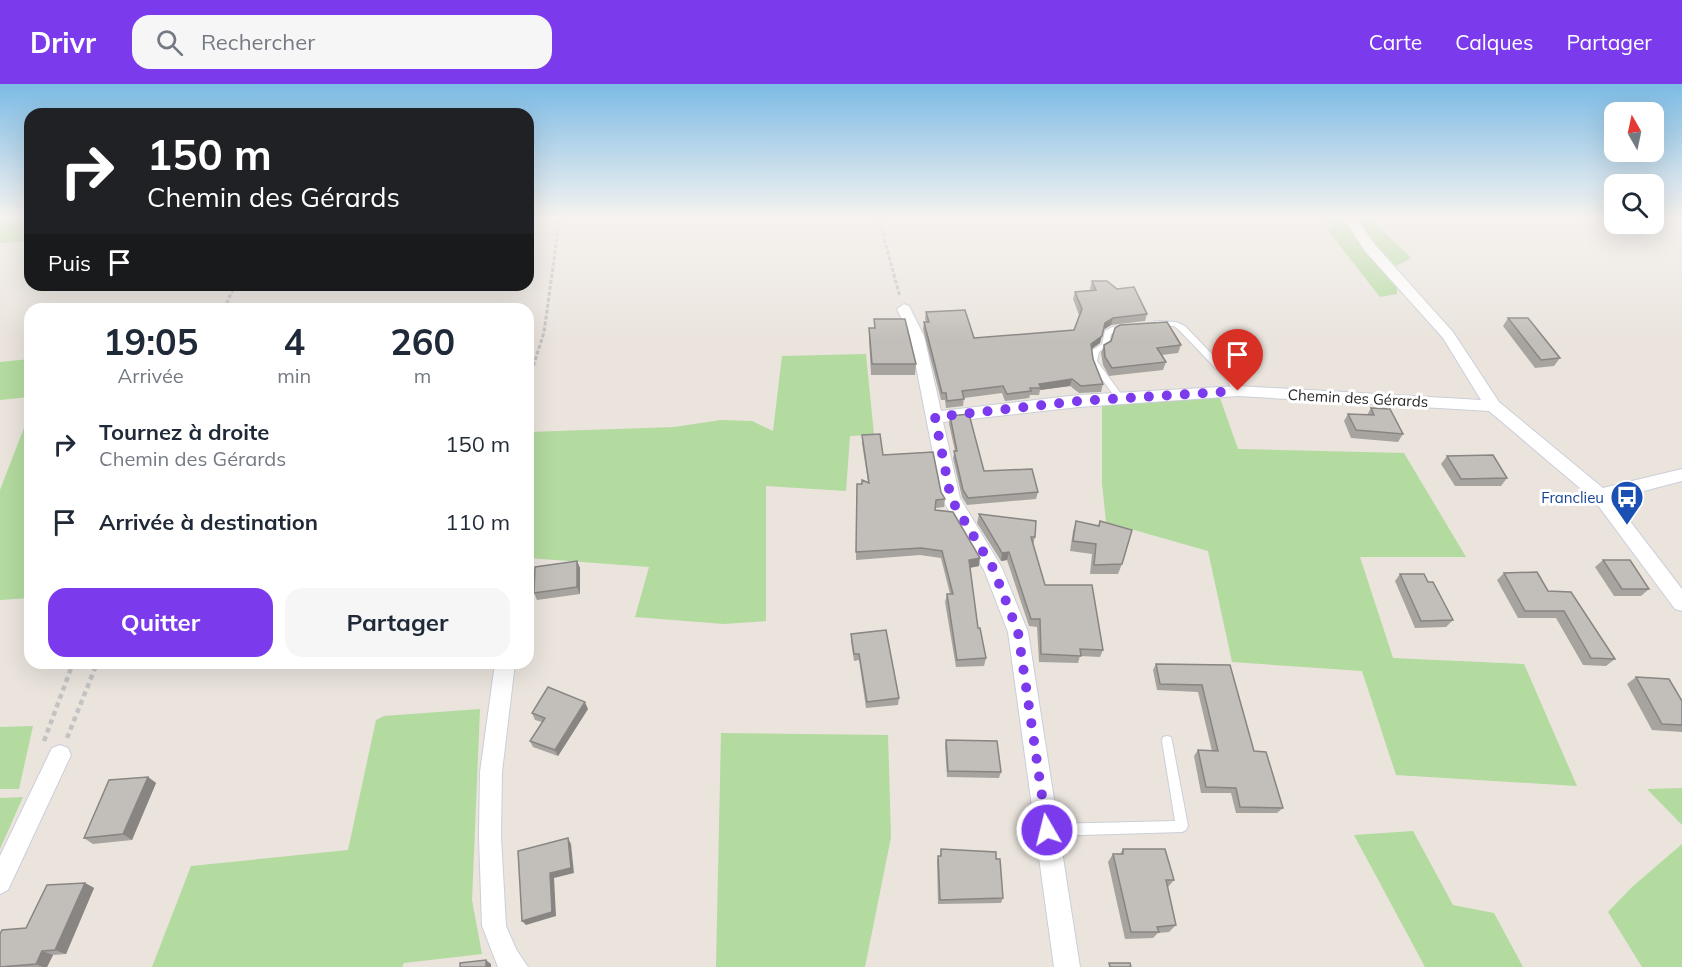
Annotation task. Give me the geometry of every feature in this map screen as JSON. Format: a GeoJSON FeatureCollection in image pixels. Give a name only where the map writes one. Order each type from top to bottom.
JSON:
{"type":"FeatureCollection","features":[{"type":"Feature","properties":{"kind":"street"},"geometry":{"type":"LineString","coordinates":[[1378,257],[1448,335],[1493,406],[1600,495],[1682,603]]}},
{"type":"Feature","properties":{"kind":"street"},"geometry":{"type":"LineString","coordinates":[[904,309],[917,336],[951,499],[993,568],[1018,632],[1067,967]]}},
{"type":"Feature","properties":{"kind":"street","name":"Chemin des Gérards"},"geometry":{"type":"LineString","coordinates":[[935,417],[1120,398],[1238,391],[1493,406]]}},
{"type":"Feature","properties":{"kind":"street"},"geometry":{"type":"LineString","coordinates":[[1600,495],[1682,474]]}},
{"type":"Feature","properties":{"kind":"street"},"geometry":{"type":"LineString","coordinates":[[504,669],[491,772],[490,837],[494,926],[507,958],[514,967]]}},
{"type":"Feature","properties":{"kind":"street"},"geometry":{"type":"LineString","coordinates":[[0,882],[52,751]]}},
{"type":"Feature","properties":{"kind":"lane"},"geometry":{"type":"LineString","coordinates":[[1145,325],[1166,322],[1182,328],[1229,377],[1238,391]]}},
{"type":"Feature","properties":{"kind":"lane"},"geometry":{"type":"LineString","coordinates":[[1120,398],[1097,370],[1093,361],[1095,351],[1105,345],[1108,333],[1115,328],[1135,326]]}},
{"type":"Feature","properties":{"kind":"lane"},"geometry":{"type":"LineString","coordinates":[[1047,830],[1182,826],[1167,741]]}},
{"type":"Feature","properties":{"kind":"path"},"geometry":{"type":"LineString","coordinates":[[534,364],[544,332],[554,257]]}},
{"type":"Feature","properties":{"kind":"path"},"geometry":{"type":"LineString","coordinates":[[890,257],[904,309]]}},
{"type":"Feature","properties":{"kind":"path"},"geometry":{"type":"LineString","coordinates":[[52,751],[72,669]]}},
{"type":"Feature","properties":{"kind":"path"},"geometry":{"type":"LineString","coordinates":[[52,751],[94,669]]}},
{"type":"Feature","properties":{"kind":"green space"},"geometry":{"type":"Polygon","coordinates":[[[1349,257],[1374,257],[1397,286],[1397,294],[1380,297],[1349,257]]]}},
{"type":"Feature","properties":{"kind":"green space"},"geometry":{"type":"Polygon","coordinates":[[[1388,257],[1411,258],[1396,266],[1388,257]]]}},
{"type":"Feature","properties":{"kind":"green space"},"geometry":{"type":"Polygon","coordinates":[[[866,354],[874,435],[850,436],[846,491],[766,486],[766,621],[724,624],[635,617],[649,567],[534,558],[534,432],[674,427],[721,420],[752,421],[773,431],[782,356],[866,354]]]}},
{"type":"Feature","properties":{"kind":"green space"},"geometry":{"type":"Polygon","coordinates":[[[24,360],[24,398],[0,400],[0,362],[24,360]]]}},
{"type":"Feature","properties":{"kind":"green space"},"geometry":{"type":"Polygon","coordinates":[[[1220,398],[1238,449],[1404,453],[1466,557],[1360,557],[1393,658],[1524,664],[1577,786],[1396,775],[1362,671],[1232,662],[1208,551],[1106,522],[1102,483],[1102,403],[1220,398]]]}},
{"type":"Feature","properties":{"kind":"green space"},"geometry":{"type":"Polygon","coordinates":[[[24,428],[24,598],[0,600],[0,490],[24,428]]]}},
{"type":"Feature","properties":{"kind":"green space"},"geometry":{"type":"Polygon","coordinates":[[[480,709],[472,900],[482,954],[404,963],[402,967],[152,967],[191,866],[348,850],[376,720],[384,716],[480,709]]]}},
{"type":"Feature","properties":{"kind":"green space"},"geometry":{"type":"Polygon","coordinates":[[[33,726],[19,789],[0,789],[0,727],[33,726]]]}},
{"type":"Feature","properties":{"kind":"green space"},"geometry":{"type":"Polygon","coordinates":[[[721,733],[888,735],[891,837],[865,967],[716,967],[721,733]]]}},
{"type":"Feature","properties":{"kind":"green space"},"geometry":{"type":"Polygon","coordinates":[[[1682,788],[1682,825],[1647,789],[1682,788]]]}},
{"type":"Feature","properties":{"kind":"green space"},"geometry":{"type":"Polygon","coordinates":[[[23,797],[0,849],[0,798],[23,797]]]}},
{"type":"Feature","properties":{"kind":"green space"},"geometry":{"type":"Polygon","coordinates":[[[1413,831],[1453,905],[1494,913],[1523,967],[1425,967],[1354,835],[1413,831]]]}},
{"type":"Feature","properties":{"kind":"green space"},"geometry":{"type":"Polygon","coordinates":[[[1682,844],[1682,967],[1642,967],[1608,912],[1632,887],[1682,844]]]}},
{"type":"Feature","properties":{"kind":"building"},"geometry":{"type":"Polygon","coordinates":[[[1092,281],[1107,281],[1117,289],[1134,287],[1147,314],[1113,318],[1105,323],[1102,336],[1091,344],[1093,359],[1103,384],[1081,386],[1072,379],[1039,384],[1041,388],[1030,388],[1031,391],[1007,394],[1003,386],[962,391],[964,399],[947,401],[946,393],[942,393],[924,322],[929,322],[926,312],[965,310],[974,338],[1074,330],[1082,309],[1075,292],[1096,290],[1092,281]]]}},
{"type":"Feature","properties":{"kind":"building"},"geometry":{"type":"Polygon","coordinates":[[[1508,318],[1528,318],[1560,358],[1541,360],[1508,318]]]}},
{"type":"Feature","properties":{"kind":"building"},"geometry":{"type":"Polygon","coordinates":[[[874,319],[905,319],[916,364],[872,364],[869,328],[875,328],[874,319]]]}},
{"type":"Feature","properties":{"kind":"building"},"geometry":{"type":"Polygon","coordinates":[[[1167,322],[1181,345],[1157,348],[1166,362],[1112,368],[1105,357],[1104,345],[1111,341],[1115,328],[1120,325],[1167,322]]]}},
{"type":"Feature","properties":{"kind":"building"},"geometry":{"type":"Polygon","coordinates":[[[1371,408],[1390,409],[1403,434],[1356,430],[1348,414],[1374,415],[1371,408]]]}},
{"type":"Feature","properties":{"kind":"building"},"geometry":{"type":"Polygon","coordinates":[[[969,414],[984,471],[1032,469],[1038,492],[968,498],[963,490],[954,451],[957,451],[950,416],[969,414]]]}},
{"type":"Feature","properties":{"kind":"building"},"geometry":{"type":"Polygon","coordinates":[[[880,434],[883,455],[933,452],[941,492],[945,499],[936,500],[935,510],[953,512],[980,558],[969,560],[978,628],[980,628],[986,658],[957,660],[947,594],[953,594],[942,551],[921,548],[856,552],[857,484],[862,484],[862,480],[869,483],[862,435],[880,434]]]}},
{"type":"Feature","properties":{"kind":"building"},"geometry":{"type":"Polygon","coordinates":[[[1493,455],[1507,478],[1461,479],[1447,456],[1493,455]]]}},
{"type":"Feature","properties":{"kind":"building"},"geometry":{"type":"Polygon","coordinates":[[[979,514],[1036,521],[1035,537],[1031,537],[1045,585],[1092,585],[1103,650],[1080,649],[1081,656],[1041,654],[1040,619],[1031,619],[1009,552],[1002,553],[979,514]]]}},
{"type":"Feature","properties":{"kind":"building"},"geometry":{"type":"Polygon","coordinates":[[[1076,521],[1099,526],[1100,521],[1132,530],[1122,564],[1094,565],[1096,544],[1073,541],[1076,521]]]}},
{"type":"Feature","properties":{"kind":"building"},"geometry":{"type":"Polygon","coordinates":[[[1603,560],[1630,560],[1649,589],[1622,589],[1603,560]]]}},
{"type":"Feature","properties":{"kind":"building"},"geometry":{"type":"Polygon","coordinates":[[[577,561],[577,587],[534,593],[535,567],[577,561]]]}},
{"type":"Feature","properties":{"kind":"building"},"geometry":{"type":"Polygon","coordinates":[[[1537,572],[1548,591],[1571,592],[1615,659],[1591,658],[1564,611],[1525,611],[1504,573],[1537,572]]]}},
{"type":"Feature","properties":{"kind":"building"},"geometry":{"type":"Polygon","coordinates":[[[1400,574],[1424,574],[1428,582],[1433,582],[1453,620],[1421,621],[1400,574]]]}},
{"type":"Feature","properties":{"kind":"building"},"geometry":{"type":"Polygon","coordinates":[[[886,630],[899,698],[867,702],[859,654],[854,654],[851,634],[886,630]]]}},
{"type":"Feature","properties":{"kind":"building"},"geometry":{"type":"Polygon","coordinates":[[[1156,664],[1230,665],[1254,751],[1266,752],[1283,808],[1240,807],[1236,788],[1206,787],[1198,750],[1218,751],[1202,685],[1160,684],[1156,664]]]}},
{"type":"Feature","properties":{"kind":"building"},"geometry":{"type":"Polygon","coordinates":[[[1636,677],[1669,679],[1682,701],[1682,725],[1662,724],[1636,677]]]}},
{"type":"Feature","properties":{"kind":"building"},"geometry":{"type":"Polygon","coordinates":[[[548,687],[585,702],[555,750],[530,741],[545,718],[532,713],[548,687]]]}},
{"type":"Feature","properties":{"kind":"building"},"geometry":{"type":"Polygon","coordinates":[[[946,740],[997,741],[1001,772],[948,771],[946,740]]]}},
{"type":"Feature","properties":{"kind":"building"},"geometry":{"type":"Polygon","coordinates":[[[148,777],[123,834],[84,838],[109,780],[148,777]]]}},
{"type":"Feature","properties":{"kind":"building"},"geometry":{"type":"Polygon","coordinates":[[[568,838],[571,868],[550,873],[552,912],[522,921],[518,851],[568,838]]]}},
{"type":"Feature","properties":{"kind":"building"},"geometry":{"type":"Polygon","coordinates":[[[941,849],[996,852],[996,859],[1000,859],[1003,898],[940,900],[938,856],[941,856],[941,849]]]}},
{"type":"Feature","properties":{"kind":"building"},"geometry":{"type":"Polygon","coordinates":[[[1123,849],[1165,849],[1174,880],[1166,880],[1176,925],[1157,927],[1159,932],[1131,932],[1113,854],[1123,854],[1123,849]]]}},
{"type":"Feature","properties":{"kind":"building"},"geometry":{"type":"Polygon","coordinates":[[[85,883],[55,950],[42,951],[36,964],[0,967],[2,930],[26,928],[47,885],[85,883]]]}},
{"type":"Feature","properties":{"kind":"building"},"geometry":{"type":"Polygon","coordinates":[[[486,960],[486,967],[460,967],[460,963],[486,960]]]}},
{"type":"Feature","properties":{"kind":"building"},"geometry":{"type":"Polygon","coordinates":[[[1109,963],[1130,963],[1131,967],[1110,967],[1109,963]]]}},
{"type":"Feature","properties":{"kind":"place","name":"Franclieu"},"geometry":{"type":"Point","coordinates":[1627,526]}},
{"type":"Feature","properties":{"kind":"route"},"geometry":{"type":"LineString","coordinates":[[1047,830],[1018,632],[993,568],[951,499],[935,417],[1079,401],[1238,391]]}}]}
